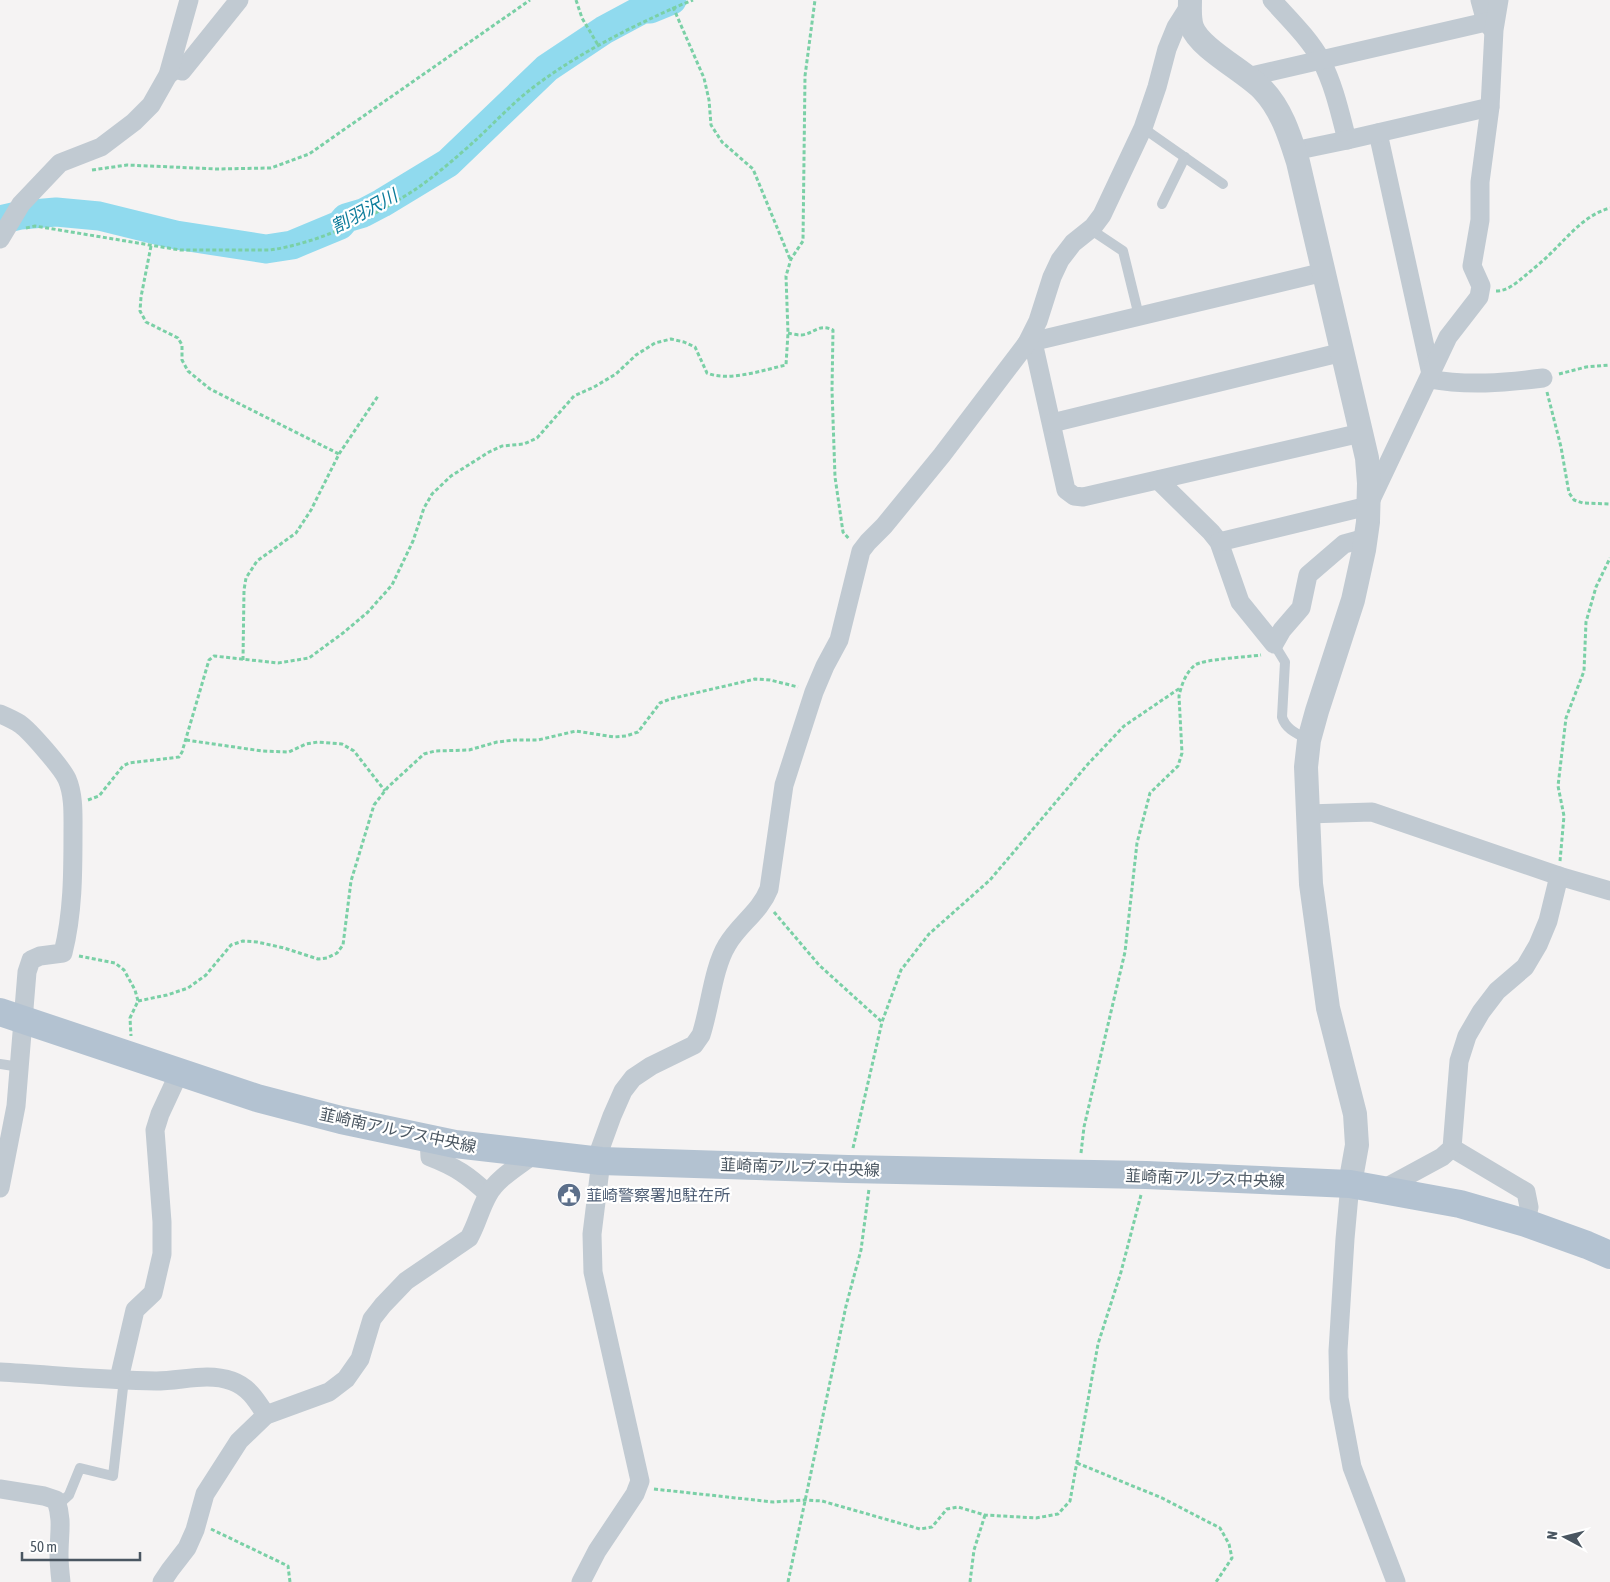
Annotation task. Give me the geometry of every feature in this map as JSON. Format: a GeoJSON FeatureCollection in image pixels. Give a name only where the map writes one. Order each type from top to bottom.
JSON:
{"type":"FeatureCollection","features":[{"type":"Feature","properties":{"kind":"main road","name":"韮崎南アルプス中央線"},"geometry":{"type":"LineString","coordinates":[[12,1016],[257,1098],[378,1129],[455,1144],[598,1161],[1146,1175],[1350,1184],[1460,1204],[1526,1223],[1610,1255]]}},
{"type":"Feature","properties":{"kind":"street"},"geometry":{"type":"LineString","coordinates":[[2,236],[20,204],[60,163],[101,146],[134,122],[152,105],[168,75],[189,0]]}},
{"type":"Feature","properties":{"kind":"street"},"geometry":{"type":"LineString","coordinates":[[168,75],[176,70],[182,71],[239,0]]}},
{"type":"Feature","properties":{"kind":"street"},"geometry":{"type":"LineString","coordinates":[[1272,0],[1312,46],[1321,60],[1332,84],[1347,140]]}},
{"type":"Feature","properties":{"kind":"street"},"geometry":{"type":"LineString","coordinates":[[1480,0],[1490,26]]}},
{"type":"Feature","properties":{"kind":"street"},"geometry":{"type":"LineString","coordinates":[[1368,506],[1448,336],[1479,297],[1481,286],[1472,266],[1480,220],[1480,182],[1490,107],[1490,26],[1499,0]]}},
{"type":"Feature","properties":{"kind":"street"},"geometry":{"type":"LineString","coordinates":[[1190,3],[1192,28],[1200,40],[1263,90],[1278,110],[1294,151],[1367,458],[1369,483],[1366,538],[1352,600],[1309,740],[1306,767],[1307,814],[1311,884],[1328,1008],[1355,1114],[1357,1145],[1350,1184],[1344,1239],[1338,1351],[1339,1398],[1352,1467],[1396,1582]]}},
{"type":"Feature","properties":{"kind":"street"},"geometry":{"type":"LineString","coordinates":[[581,1582],[597,1551],[635,1494],[640,1481],[593,1272],[592,1234],[598,1161],[615,1108],[623,1091],[633,1078],[651,1066],[694,1045],[702,1035],[720,957],[728,943],[764,901],[769,889],[784,786],[814,692],[839,640],[861,551],[942,455],[1027,342],[1038,321],[1052,277],[1060,260],[1073,243],[1090,229],[1102,215],[1143,128],[1167,50],[1176,27],[1190,3]]}},
{"type":"Feature","properties":{"kind":"street"},"geometry":{"type":"LineString","coordinates":[[1247,78],[1321,60],[1490,26]]}},
{"type":"Feature","properties":{"kind":"street"},"geometry":{"type":"LineString","coordinates":[[1294,151],[1490,107]]}},
{"type":"Feature","properties":{"kind":"street"},"geometry":{"type":"LineString","coordinates":[[1378,133],[1430,377]]}},
{"type":"Feature","properties":{"kind":"street"},"geometry":{"type":"LineString","coordinates":[[1027,342],[1324,272]]}},
{"type":"Feature","properties":{"kind":"street"},"geometry":{"type":"LineString","coordinates":[[1027,342],[1035,351],[1066,490],[1074,496],[1083,497],[1361,433]]}},
{"type":"Feature","properties":{"kind":"street"},"geometry":{"type":"LineString","coordinates":[[1052,423],[1343,352]]}},
{"type":"Feature","properties":{"kind":"street"},"geometry":{"type":"LineString","coordinates":[[1430,377],[1448,383],[1477,384],[1543,378]]}},
{"type":"Feature","properties":{"kind":"street"},"geometry":{"type":"LineString","coordinates":[[1158,480],[1219,542],[1240,602],[1274,644],[1282,630],[1301,608],[1308,576],[1344,544],[1366,538]]}},
{"type":"Feature","properties":{"kind":"street"},"geometry":{"type":"LineString","coordinates":[[1219,542],[1368,506]]}},
{"type":"Feature","properties":{"kind":"street"},"geometry":{"type":"LineString","coordinates":[[0,714],[21,725],[33,736],[57,765],[67,779],[72,806],[72,898],[69,929],[63,953],[40,956],[31,960],[12,1016],[20,1067],[16,1106],[0,1188]]}},
{"type":"Feature","properties":{"kind":"street"},"geometry":{"type":"LineString","coordinates":[[1307,814],[1372,812],[1559,876],[1610,891]]}},
{"type":"Feature","properties":{"kind":"street"},"geometry":{"type":"LineString","coordinates":[[1383,1189],[1442,1157],[1452,1148],[1459,1061],[1467,1036],[1481,1012],[1497,991],[1525,967],[1538,945],[1548,921],[1559,876]]}},
{"type":"Feature","properties":{"kind":"street"},"geometry":{"type":"LineString","coordinates":[[122,1379],[135,1310],[153,1293],[162,1254],[162,1222],[155,1130],[160,1114],[179,1073]]}},
{"type":"Feature","properties":{"kind":"street"},"geometry":{"type":"LineString","coordinates":[[429,1140],[430,1157],[449,1164],[469,1176],[488,1194]]}},
{"type":"Feature","properties":{"kind":"street"},"geometry":{"type":"LineString","coordinates":[[1452,1148],[1526,1192],[1529,1206],[1526,1223]]}},
{"type":"Feature","properties":{"kind":"street"},"geometry":{"type":"LineString","coordinates":[[162,1582],[187,1548],[197,1523],[205,1494],[239,1442],[266,1416],[329,1392],[346,1380],[360,1359],[372,1318],[382,1305],[406,1280],[469,1238],[488,1194],[504,1177],[534,1154]]}},
{"type":"Feature","properties":{"kind":"street"},"geometry":{"type":"LineString","coordinates":[[0,1372],[158,1381],[209,1377],[224,1378],[245,1387],[254,1396],[266,1416]]}},
{"type":"Feature","properties":{"kind":"street"},"geometry":{"type":"LineString","coordinates":[[0,1489],[44,1496],[56,1500],[61,1522],[58,1556],[61,1582]]}},
{"type":"Feature","properties":{"kind":"lane"},"geometry":{"type":"LineString","coordinates":[[1143,128],[1223,184]]}},
{"type":"Feature","properties":{"kind":"lane"},"geometry":{"type":"LineString","coordinates":[[1162,204],[1185,157]]}},
{"type":"Feature","properties":{"kind":"lane"},"geometry":{"type":"LineString","coordinates":[[1090,229],[1123,251],[1138,316]]}},
{"type":"Feature","properties":{"kind":"lane"},"geometry":{"type":"LineString","coordinates":[[1274,644],[1284,662],[1282,717],[1284,724],[1292,731],[1309,740]]}},
{"type":"Feature","properties":{"kind":"lane"},"geometry":{"type":"LineString","coordinates":[[0,1064],[20,1067]]}},
{"type":"Feature","properties":{"kind":"lane"},"geometry":{"type":"LineString","coordinates":[[58,1505],[69,1495],[80,1468],[113,1476],[122,1379]]}},
{"type":"Feature","properties":{"kind":"path"},"geometry":{"type":"LineString","coordinates":[[92,170],[127,165],[217,169],[271,168],[309,154],[530,0]]}},
{"type":"Feature","properties":{"kind":"path"},"geometry":{"type":"LineString","coordinates":[[576,0],[582,18],[598,45]]}},
{"type":"Feature","properties":{"kind":"path"},"geometry":{"type":"LineString","coordinates":[[2,236],[35,226],[180,250],[270,250],[320,237],[401,199],[477,139],[530,90],[582,54],[673,7],[694,0]]}},
{"type":"Feature","properties":{"kind":"path"},"geometry":{"type":"LineString","coordinates":[[72,806],[98,796],[122,766],[129,762],[178,757],[186,740],[209,660],[214,656],[278,663],[309,658],[342,633],[368,612],[392,585],[413,541],[424,508],[432,494],[451,476],[489,452],[502,446],[524,444],[537,438],[574,396],[594,388],[616,374],[636,354],[655,343],[671,339],[695,347],[707,373],[716,376],[726,377],[786,365],[788,333],[786,276],[791,260],[803,241],[805,76],[815,0]]}},
{"type":"Feature","properties":{"kind":"path"},"geometry":{"type":"LineString","coordinates":[[673,7],[704,78],[709,100],[711,125],[722,142],[753,169],[791,260]]}},
{"type":"Feature","properties":{"kind":"path"},"geometry":{"type":"LineString","coordinates":[[1480,291],[1504,291],[1514,285],[1548,257],[1582,223],[1601,211],[1610,208]]}},
{"type":"Feature","properties":{"kind":"path"},"geometry":{"type":"LineString","coordinates":[[151,246],[140,297],[140,311],[146,322],[178,338],[182,345],[182,360],[188,371],[210,389],[339,454]]}},
{"type":"Feature","properties":{"kind":"path"},"geometry":{"type":"LineString","coordinates":[[788,333],[802,335],[817,328],[827,327],[834,330],[832,390],[835,477],[843,532],[861,551]]}},
{"type":"Feature","properties":{"kind":"path"},"geometry":{"type":"LineString","coordinates":[[1610,365],[1586,367],[1543,378],[1561,447],[1569,493],[1574,500],[1583,503],[1610,504]]}},
{"type":"Feature","properties":{"kind":"path"},"geometry":{"type":"LineString","coordinates":[[243,660],[244,590],[246,578],[258,561],[296,533],[311,510],[339,454],[378,396]]}},
{"type":"Feature","properties":{"kind":"path"},"geometry":{"type":"LineString","coordinates":[[1559,876],[1564,816],[1558,786],[1566,718],[1584,671],[1586,622],[1596,587],[1610,558]]}},
{"type":"Feature","properties":{"kind":"path"},"geometry":{"type":"LineString","coordinates":[[788,1582],[844,1316],[861,1250],[860,1169],[882,1022],[901,970],[929,934],[990,880],[1088,764],[1124,726],[1180,688],[1195,665],[1262,655],[1274,644]]}},
{"type":"Feature","properties":{"kind":"path"},"geometry":{"type":"LineString","coordinates":[[138,1001],[188,988],[206,975],[232,945],[243,941],[284,948],[318,959],[327,958],[337,953],[343,946],[351,881],[374,805],[385,791],[424,754],[435,751],[469,750],[497,742],[538,740],[576,732],[614,737],[626,736],[638,732],[660,703],[756,679],[770,680],[814,692]]}},
{"type":"Feature","properties":{"kind":"path"},"geometry":{"type":"LineString","coordinates":[[1078,1174],[1084,1127],[1125,952],[1137,843],[1150,793],[1178,766],[1182,753],[1180,688]]}},
{"type":"Feature","properties":{"kind":"path"},"geometry":{"type":"LineString","coordinates":[[186,740],[262,751],[289,752],[306,744],[318,742],[342,744],[354,751],[385,791]]}},
{"type":"Feature","properties":{"kind":"path"},"geometry":{"type":"LineString","coordinates":[[764,901],[819,965],[882,1022]]}},
{"type":"Feature","properties":{"kind":"path"},"geometry":{"type":"LineString","coordinates":[[63,953],[115,963],[124,970],[135,990],[138,1001],[130,1018],[132,1057]]}},
{"type":"Feature","properties":{"kind":"path"},"geometry":{"type":"LineString","coordinates":[[638,1487],[773,1502],[822,1501],[920,1529],[932,1527],[947,1509],[958,1507],[985,1515],[1036,1518],[1058,1514],[1070,1501],[1098,1344],[1121,1272],[1146,1175]]}},
{"type":"Feature","properties":{"kind":"path"},"geometry":{"type":"LineString","coordinates":[[1077,1463],[1162,1498],[1220,1528],[1229,1544],[1232,1558],[1216,1582]]}},
{"type":"Feature","properties":{"kind":"path"},"geometry":{"type":"LineString","coordinates":[[970,1582],[974,1550],[985,1515]]}},
{"type":"Feature","properties":{"kind":"path"},"geometry":{"type":"LineString","coordinates":[[197,1523],[288,1566],[290,1582]]}},
{"type":"Feature","properties":{"kind":"waterway","name":"割羽沢川"},"geometry":{"type":"LineString","coordinates":[[0,220],[21,215],[56,212],[99,216],[176,235],[266,249],[292,245],[340,225],[346,218],[363,213],[448,163],[547,68],[604,30],[645,8],[650,9],[672,0]]}},
{"type":"Feature","properties":{"kind":"place","name":"韮崎警察署旭駐在所"},"geometry":{"type":"Point","coordinates":[569,1195]}}]}
